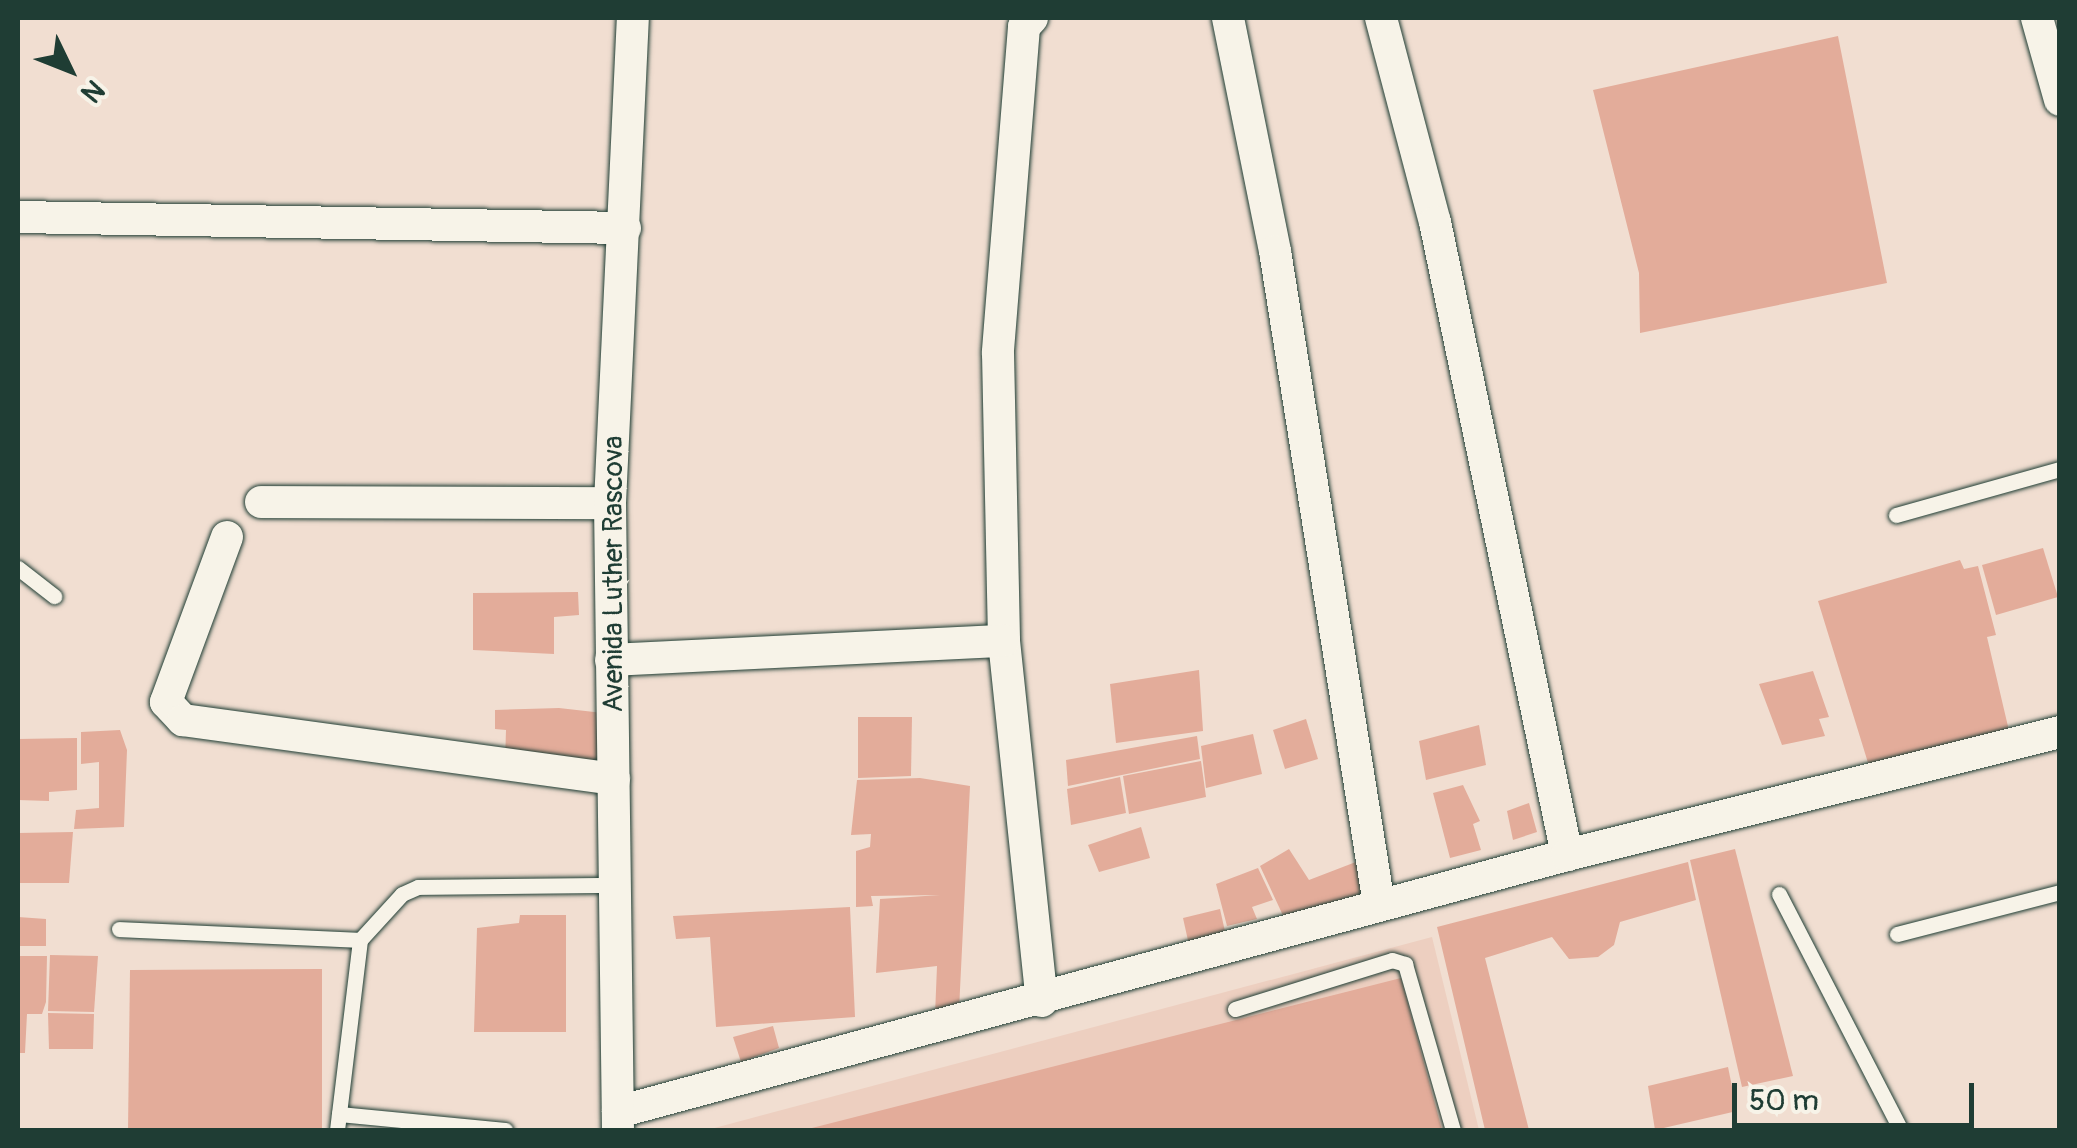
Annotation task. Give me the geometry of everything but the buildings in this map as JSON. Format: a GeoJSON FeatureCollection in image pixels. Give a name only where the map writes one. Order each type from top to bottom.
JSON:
{"type":"FeatureCollection","features":[{"type":"Feature","properties":{"kind":"street","name":"Avenida Luther Rascova"},"geometry":{"type":"LineString","coordinates":[[618,1121],[610,503],[633,18]]}},
{"type":"Feature","properties":{"kind":"street"},"geometry":{"type":"LineString","coordinates":[[1032,18],[1024,27],[998,353],[1004,641],[1042,1001]]}},
{"type":"Feature","properties":{"kind":"street"},"geometry":{"type":"LineString","coordinates":[[1228,18],[1275,251],[1380,905]]}},
{"type":"Feature","properties":{"kind":"street"},"geometry":{"type":"LineString","coordinates":[[1381,18],[1440,241],[1567,854]]}},
{"type":"Feature","properties":{"kind":"street"},"geometry":{"type":"LineString","coordinates":[[2041,18],[2060,100]]}},
{"type":"Feature","properties":{"kind":"street"},"geometry":{"type":"LineString","coordinates":[[18,217],[625,228]]}},
{"type":"Feature","properties":{"kind":"street"},"geometry":{"type":"LineString","coordinates":[[261,502],[610,503]]}},
{"type":"Feature","properties":{"kind":"street"},"geometry":{"type":"LineString","coordinates":[[228,537],[166,702],[183,720],[614,779]]}},
{"type":"Feature","properties":{"kind":"street"},"geometry":{"type":"LineString","coordinates":[[611,660],[1004,641]]}},
{"type":"Feature","properties":{"kind":"street"},"geometry":{"type":"LineString","coordinates":[[618,1121],[1567,854],[2060,732]]}},
{"type":"Feature","properties":{"kind":"lane"},"geometry":{"type":"LineString","coordinates":[[1896,515],[2060,470]]}},
{"type":"Feature","properties":{"kind":"lane"},"geometry":{"type":"LineString","coordinates":[[18,568],[54,596]]}},
{"type":"Feature","properties":{"kind":"lane"},"geometry":{"type":"LineString","coordinates":[[504,1130],[338,1122],[360,940],[402,894],[418,887],[615,885]]}},
{"type":"Feature","properties":{"kind":"lane"},"geometry":{"type":"LineString","coordinates":[[1897,934],[2060,892]]}},
{"type":"Feature","properties":{"kind":"lane"},"geometry":{"type":"LineString","coordinates":[[1779,894],[1901,1130]]}},
{"type":"Feature","properties":{"kind":"lane"},"geometry":{"type":"LineString","coordinates":[[120,929],[360,940]]}},
{"type":"Feature","properties":{"kind":"lane"},"geometry":{"type":"LineString","coordinates":[[1235,1008],[1392,960],[1405,964],[1453,1130]]}},
{"type":"Feature","properties":{"kind":"shaded area"},"geometry":{"type":"Polygon","coordinates":[[[1432,937],[1479,1130],[707,1130],[1432,937]]]}}]}
